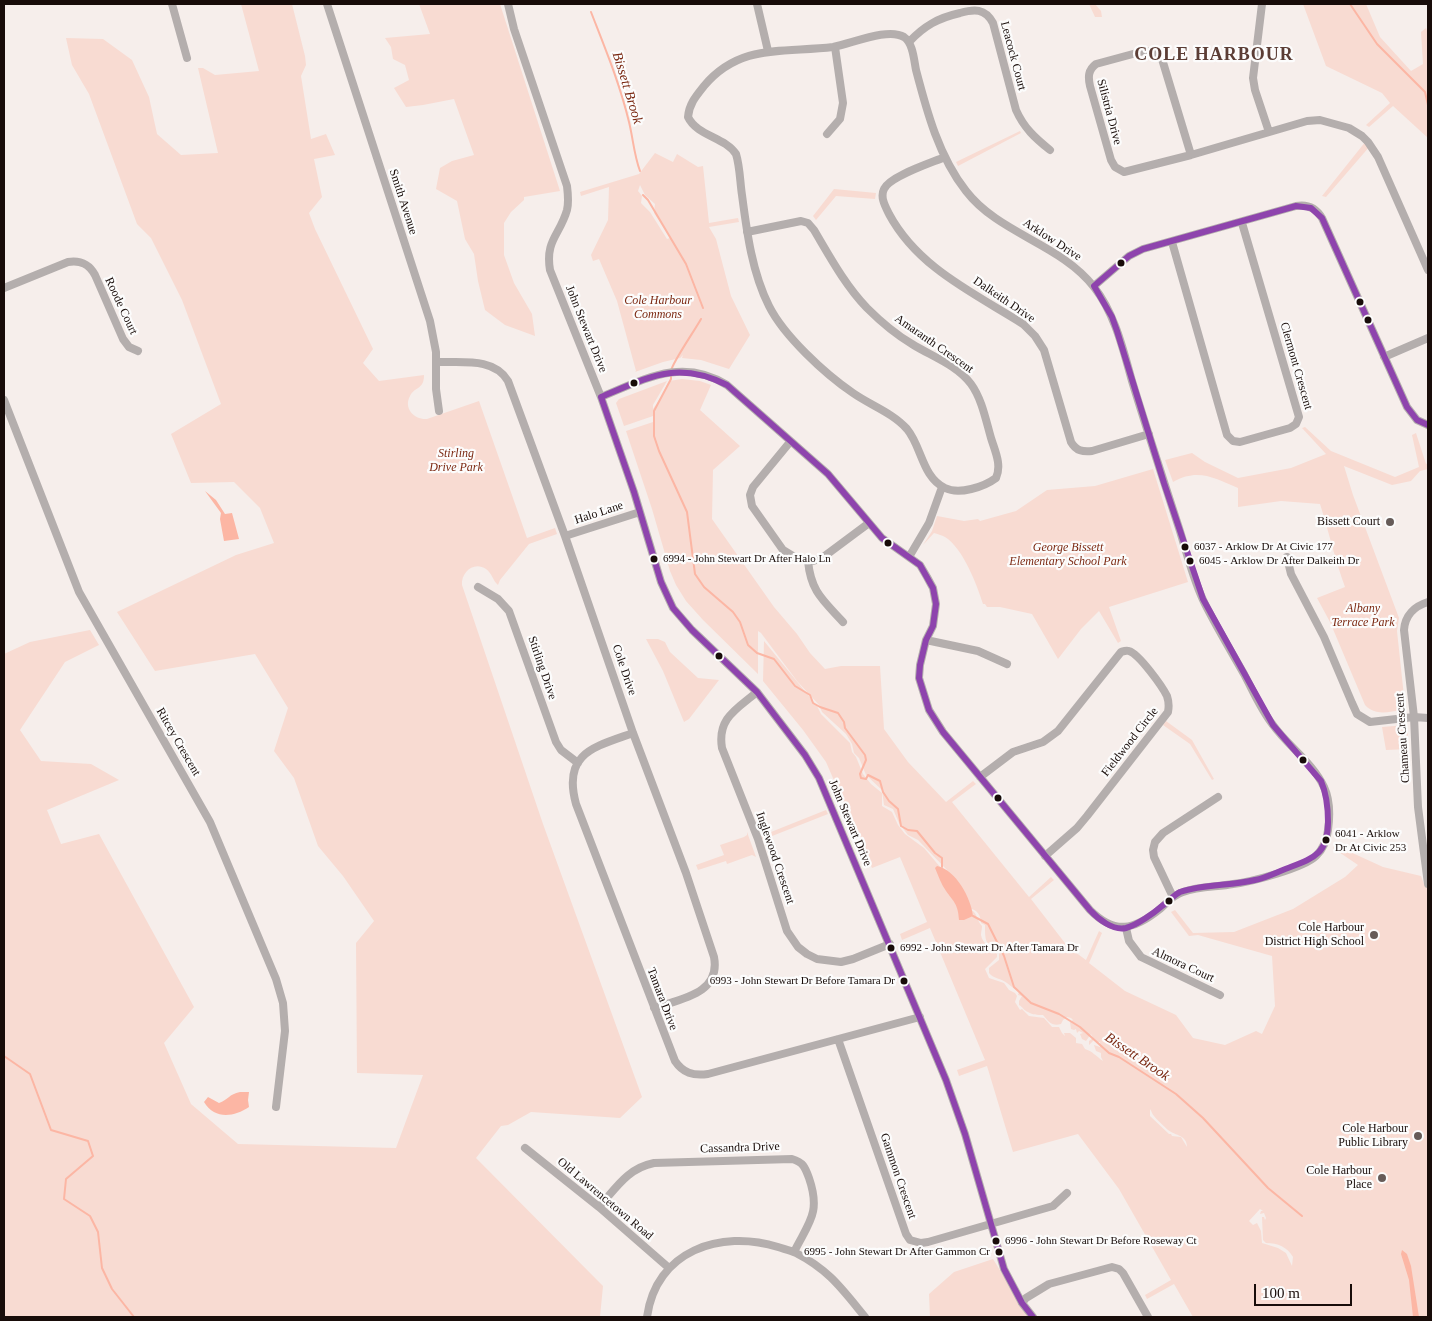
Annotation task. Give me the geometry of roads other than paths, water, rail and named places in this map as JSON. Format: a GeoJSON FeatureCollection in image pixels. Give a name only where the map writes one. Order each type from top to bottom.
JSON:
{"type":"FeatureCollection","features":[{"type":"Feature","properties":{"kind":"street"},"geometry":{"type":"LineString","coordinates":[[172,4],[187,58]]}},
{"type":"Feature","properties":{"kind":"street","name":"Smith Avenue"},"geometry":{"type":"LineString","coordinates":[[327,4],[430,321],[437,362],[436,389],[439,411]]}},
{"type":"Feature","properties":{"kind":"street","name":"John Stewart Drive"},"geometry":{"type":"LineString","coordinates":[[508,4],[514,29],[567,186],[567,210],[549,249],[550,270],[601,396],[662,582],[673,608],[692,630],[757,692],[805,755],[819,778],[946,1080],[965,1134],[1004,1269],[1022,1303],[1033,1317]]}},
{"type":"Feature","properties":{"kind":"street"},"geometry":{"type":"LineString","coordinates":[[757,4],[768,51]]}},
{"type":"Feature","properties":{"kind":"street"},"geometry":{"type":"LineString","coordinates":[[1262,4],[1253,78],[1269,132]]}},
{"type":"Feature","properties":{"kind":"street","name":"Leacock Court"},"geometry":{"type":"LineString","coordinates":[[908,42],[923,28],[943,17],[973,9],[985,13],[994,23],[1020,120],[1026,130],[1050,150]]}},
{"type":"Feature","properties":{"kind":"street"},"geometry":{"type":"LineString","coordinates":[[908,42],[899,35],[883,34],[834,47],[768,51],[733,62],[714,75],[690,104],[688,117],[695,126],[729,146],[735,152],[754,266],[774,315],[804,351],[833,377],[906,428],[915,441],[929,472],[942,487],[929,523],[909,557]]}},
{"type":"Feature","properties":{"kind":"street","name":"Arklow Drive"},"geometry":{"type":"LineString","coordinates":[[908,42],[930,120],[945,157],[966,192],[985,211],[1078,270],[1094,286],[1112,317],[1148,434],[1203,599],[1272,725],[1321,781],[1326,792],[1329,818],[1326,840],[1320,852],[1309,861],[1256,880],[1226,886],[1193,889],[1178,894],[1148,917],[1126,928]]}},
{"type":"Feature","properties":{"kind":"street"},"geometry":{"type":"LineString","coordinates":[[827,134],[840,118],[843,103],[834,47]]}},
{"type":"Feature","properties":{"kind":"street","name":"Silistria Drive"},"geometry":{"type":"LineString","coordinates":[[1191,155],[1162,59],[1159,55],[1151,51],[1144,51],[1101,62],[1091,69],[1088,77],[1110,160],[1117,170],[1124,172],[1191,155],[1307,120],[1320,120],[1350,128],[1368,142],[1378,157],[1428,270]]}},
{"type":"Feature","properties":{"kind":"street","name":"Dalkeith Drive"},"geometry":{"type":"LineString","coordinates":[[945,157],[893,180],[884,188],[883,197],[886,207],[904,237],[920,256],[936,269],[1023,324],[1035,336],[1044,350],[1071,442],[1077,450],[1082,452],[1092,451],[1148,434]]}},
{"type":"Feature","properties":{"kind":"street"},"geometry":{"type":"LineString","coordinates":[[1094,286],[1129,256],[1143,250],[1299,205],[1308,206],[1318,212],[1322,218],[1410,412],[1417,420],[1428,425]]}},
{"type":"Feature","properties":{"kind":"street","name":"Amaranth Crescent"},"geometry":{"type":"LineString","coordinates":[[747,232],[799,221],[807,222],[814,230],[847,284],[868,308],[898,335],[958,372],[972,386],[979,399],[998,459],[998,472],[994,480],[966,490],[952,490],[942,487]]}},
{"type":"Feature","properties":{"kind":"street","name":"Clermont Crescent"},"geometry":{"type":"LineString","coordinates":[[1172,242],[1228,437],[1233,441],[1240,442],[1290,428],[1296,424],[1299,418],[1242,222]]}},
{"type":"Feature","properties":{"kind":"street","name":"Roode Court"},"geometry":{"type":"LineString","coordinates":[[4,288],[68,262],[77,261],[84,263],[94,274],[123,339],[129,346],[138,351]]}},
{"type":"Feature","properties":{"kind":"street"},"geometry":{"type":"LineString","coordinates":[[1384,357],[1428,338]]}},
{"type":"Feature","properties":{"kind":"street","name":"Cole Drive"},"geometry":{"type":"LineString","coordinates":[[437,362],[489,364],[497,368],[507,378],[565,536],[633,734],[686,873],[715,963],[714,975],[711,981],[698,992],[654,1008]]}},
{"type":"Feature","properties":{"kind":"street"},"geometry":{"type":"LineString","coordinates":[[601,396],[651,376],[669,371],[704,374],[727,385],[834,481],[882,538],[920,566],[933,588],[936,604],[933,626],[926,640],[919,678],[926,705],[936,723],[1097,918],[1114,927],[1126,928]]}},
{"type":"Feature","properties":{"kind":"street","name":"Ritcey Crescent"},"geometry":{"type":"LineString","coordinates":[[4,400],[79,592],[207,816],[276,979],[283,1003],[285,1022],[284,1049],[276,1107]]}},
{"type":"Feature","properties":{"kind":"street"},"geometry":{"type":"LineString","coordinates":[[790,442],[750,492],[752,506],[782,550],[794,558],[808,561],[818,560],[825,557],[869,523]]}},
{"type":"Feature","properties":{"kind":"street","name":"Halo Lane"},"geometry":{"type":"LineString","coordinates":[[565,536],[640,512]]}},
{"type":"Feature","properties":{"kind":"street"},"geometry":{"type":"LineString","coordinates":[[1287,557],[1291,574],[1324,637],[1357,714],[1370,722],[1414,717],[1428,718]]}},
{"type":"Feature","properties":{"kind":"street"},"geometry":{"type":"LineString","coordinates":[[808,561],[810,575],[818,595],[843,622]]}},
{"type":"Feature","properties":{"kind":"street","name":"Stirling Drive"},"geometry":{"type":"LineString","coordinates":[[478,587],[494,596],[509,611],[556,742],[561,750],[578,763]]}},
{"type":"Feature","properties":{"kind":"street","name":"Chameau Crescent"},"geometry":{"type":"LineString","coordinates":[[1428,602],[1414,609],[1405,620],[1404,627],[1414,717],[1418,807],[1428,884]]}},
{"type":"Feature","properties":{"kind":"street"},"geometry":{"type":"LineString","coordinates":[[926,640],[978,651],[1007,664]]}},
{"type":"Feature","properties":{"kind":"street","name":"Fieldwood Circle"},"geometry":{"type":"LineString","coordinates":[[980,777],[1014,752],[1043,742],[1058,731],[1121,652],[1127,650],[1134,654],[1151,673],[1167,696],[1168,712],[1087,816],[1045,856]]}},
{"type":"Feature","properties":{"kind":"street","name":"Inglewood Crescent"},"geometry":{"type":"LineString","coordinates":[[757,692],[726,720],[721,734],[722,748],[758,839],[787,931],[798,947],[807,954],[830,962],[853,959],[890,944]]}},
{"type":"Feature","properties":{"kind":"street"},"geometry":{"type":"LineString","coordinates":[[578,763],[586,753],[593,749],[633,734]]}},
{"type":"Feature","properties":{"kind":"street","name":"Tamara Drive"},"geometry":{"type":"LineString","coordinates":[[578,763],[572,779],[576,804],[674,1060],[683,1070],[695,1075],[714,1073],[920,1017]]}},
{"type":"Feature","properties":{"kind":"street"},"geometry":{"type":"LineString","coordinates":[[1173,897],[1154,857],[1155,842],[1163,834],[1218,797]]}},
{"type":"Feature","properties":{"kind":"street","name":"Almora Court"},"geometry":{"type":"LineString","coordinates":[[1126,928],[1129,941],[1141,957],[1220,995]]}},
{"type":"Feature","properties":{"kind":"street","name":"Gammon Crescent"},"geometry":{"type":"LineString","coordinates":[[838,1039],[909,1239],[921,1243],[991,1224]]}},
{"type":"Feature","properties":{"kind":"street","name":"Old Lawrencetown Road"},"geometry":{"type":"LineString","coordinates":[[525,1148],[599,1207],[669,1268]]}},
{"type":"Feature","properties":{"kind":"street","name":"Cassandra Drive"},"geometry":{"type":"LineString","coordinates":[[599,1207],[628,1174],[654,1162],[792,1158],[798,1160],[806,1169],[815,1201],[814,1210],[794,1252]]}},
{"type":"Feature","properties":{"kind":"street"},"geometry":{"type":"LineString","coordinates":[[991,1224],[1053,1206],[1067,1193]]}},
{"type":"Feature","properties":{"kind":"street"},"geometry":{"type":"LineString","coordinates":[[647,1317],[653,1293],[669,1268],[690,1252],[705,1245],[720,1241],[746,1240],[794,1252],[814,1263],[835,1280],[860,1316]]}},
{"type":"Feature","properties":{"kind":"street"},"geometry":{"type":"LineString","coordinates":[[1022,1303],[1026,1298],[1050,1284],[1112,1267],[1117,1268],[1123,1273],[1148,1317]]}},
{"type":"Feature","properties":{"kind":"waterway"},"geometry":{"type":"LineString","coordinates":[[1350,4],[1377,44],[1425,92],[1428,105]]}},
{"type":"Feature","properties":{"kind":"waterway","name":"Bissett Brook"},"geometry":{"type":"LineString","coordinates":[[591,12],[621,94],[640,171]]}},
{"type":"Feature","properties":{"kind":"waterway","name":"Bissett Brook"},"geometry":{"type":"LineString","coordinates":[[643,195],[648,200],[686,264],[703,308]]}},
{"type":"Feature","properties":{"kind":"waterway","name":"Bissett Brook"},"geometry":{"type":"LineString","coordinates":[[671,371],[679,354],[701,319]]}},
{"type":"Feature","properties":{"kind":"waterway","name":"Bissett Brook"},"geometry":{"type":"LineString","coordinates":[[671,376],[654,411],[654,436],[687,512],[695,574],[704,587],[733,612],[740,622],[748,645],[757,653],[774,659],[795,686],[810,695],[813,703],[838,713],[844,722],[845,728],[865,755],[866,760],[860,774],[861,778],[866,779],[868,775],[880,781],[883,792],[898,809],[901,826],[908,830],[917,831],[935,853],[942,858],[942,867]]}},
{"type":"Feature","properties":{"kind":"waterway","name":"Bissett Brook"},"geometry":{"type":"LineString","coordinates":[[973,916],[988,924],[1004,956],[1014,987],[1031,1003],[1059,1014],[1080,1027],[1109,1053],[1119,1057],[1176,1094],[1203,1118],[1268,1188],[1302,1216]]}},
{"type":"Feature","properties":{"kind":"waterway"},"geometry":{"type":"LineString","coordinates":[[4,1056],[30,1074],[51,1130],[88,1141],[93,1156],[66,1179],[64,1199],[90,1216],[98,1232],[102,1268],[112,1289],[134,1317]]}},
{"type":"Feature","properties":{"kind":"place","name":"Bissett Court"},"geometry":{"type":"Point","coordinates":[1390,522]}},
{"type":"Feature","properties":{"kind":"place","name":"6037 - Arklow Dr At Civic 177"},"geometry":{"type":"Point","coordinates":[1185,547]}},
{"type":"Feature","properties":{"kind":"place","name":"6994 - John Stewart Dr After Halo Ln"},"geometry":{"type":"Point","coordinates":[654,559]}},
{"type":"Feature","properties":{"kind":"place","name":"6045 - Arklow Dr After Dalkeith Dr"},"geometry":{"type":"Point","coordinates":[1190,561]}},
{"type":"Feature","properties":{"kind":"place","name":"6041 - Arklow Dr At Civic 253"},"geometry":{"type":"Point","coordinates":[1326,840]}},
{"type":"Feature","properties":{"kind":"place","name":"Cole Harbour District High School"},"geometry":{"type":"Point","coordinates":[1374,935]}},
{"type":"Feature","properties":{"kind":"place","name":"6992 - John Stewart Dr After Tamara Dr"},"geometry":{"type":"Point","coordinates":[891,948]}},
{"type":"Feature","properties":{"kind":"place","name":"6993 - John Stewart Dr Before Tamara Dr"},"geometry":{"type":"Point","coordinates":[904,981]}},
{"type":"Feature","properties":{"kind":"place","name":"Cole Harbour Public Library"},"geometry":{"type":"Point","coordinates":[1418,1136]}},
{"type":"Feature","properties":{"kind":"place","name":"Cole Harbour Place"},"geometry":{"type":"Point","coordinates":[1382,1178]}},
{"type":"Feature","properties":{"kind":"place","name":"6996 - John Stewart Dr Before Roseway Ct"},"geometry":{"type":"Point","coordinates":[996,1241]}},
{"type":"Feature","properties":{"kind":"place","name":"6995 - John Stewart Dr After Gammon Cr"},"geometry":{"type":"Point","coordinates":[999,1252]}},
{"type":"Feature","properties":{"kind":"district","name":"COLE HARBOUR"},"geometry":{"type":"Point","coordinates":[1214,55]}},
{"type":"Feature","properties":{"kind":"park label","name":"Cole Harbour Commons"},"geometry":{"type":"Point","coordinates":[658,308]}},
{"type":"Feature","properties":{"kind":"park label","name":"Stirling Drive Park"},"geometry":{"type":"Point","coordinates":[456,461]}},
{"type":"Feature","properties":{"kind":"park label","name":"George Bissett Elementary School Park"},"geometry":{"type":"Point","coordinates":[1068,555]}},
{"type":"Feature","properties":{"kind":"park label","name":"Albany Terrace Park"},"geometry":{"type":"Point","coordinates":[1363,616]}}]}
